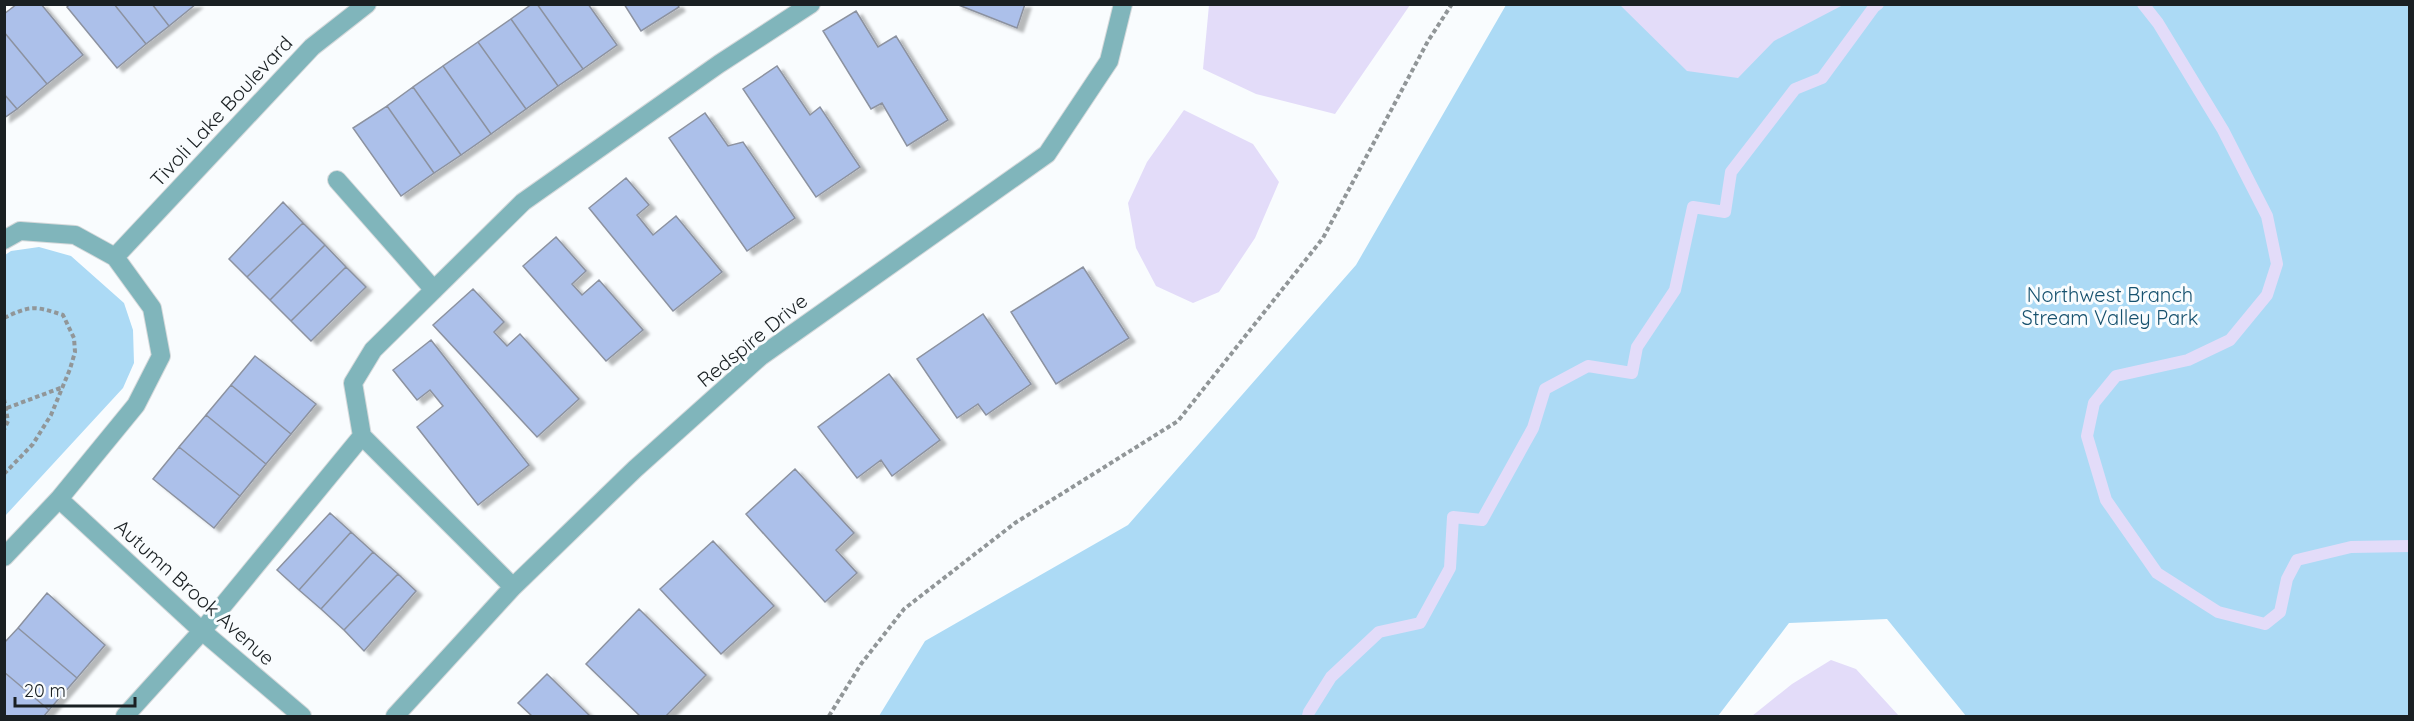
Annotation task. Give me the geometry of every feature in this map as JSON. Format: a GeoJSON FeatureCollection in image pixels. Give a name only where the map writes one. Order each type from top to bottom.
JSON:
{"type":"FeatureCollection","features":[{"type":"Feature","properties":{"kind":"street","name":"Tivoli Lake Boulevard"},"geometry":{"type":"LineString","coordinates":[[115,256],[312,47],[367,4]]}},
{"type":"Feature","properties":{"kind":"street"},"geometry":{"type":"LineString","coordinates":[[513,587],[362,436],[353,383],[373,350],[523,202],[718,64],[811,4]]}},
{"type":"Feature","properties":{"kind":"street","name":"Redspire Drive"},"geometry":{"type":"LineString","coordinates":[[395,717],[513,587],[635,469],[760,357],[1047,154],[1109,61],[1123,4]]}},
{"type":"Feature","properties":{"kind":"street"},"geometry":{"type":"LineString","coordinates":[[337,180],[434,290]]}},
{"type":"Feature","properties":{"kind":"street"},"geometry":{"type":"LineString","coordinates":[[4,240],[20,231],[75,235],[115,256],[152,308],[161,356],[136,405],[59,499],[4,556]]}},
{"type":"Feature","properties":{"kind":"street"},"geometry":{"type":"LineString","coordinates":[[125,717],[202,631],[362,436]]}},
{"type":"Feature","properties":{"kind":"street","name":"Autumn Brook Avenue"},"geometry":{"type":"LineString","coordinates":[[59,499],[202,631],[302,717]]}},
{"type":"Feature","properties":{"kind":"path"},"geometry":{"type":"LineString","coordinates":[[829,717],[861,664],[904,609],[1016,523],[1178,421],[1323,238],[1428,41],[1452,4]]}},
{"type":"Feature","properties":{"kind":"path"},"geometry":{"type":"LineString","coordinates":[[4,318],[22,309],[39,307],[63,315],[74,338],[75,352],[51,415],[33,444],[4,474]]}},
{"type":"Feature","properties":{"kind":"path"},"geometry":{"type":"LineString","coordinates":[[7,408],[63,387]]}},
{"type":"Feature","properties":{"kind":"path"},"geometry":{"type":"LineString","coordinates":[[4,399],[8,421],[4,430]]}},
{"type":"Feature","properties":{"kind":"green space","name":"Northwest Branch Stream Valley Park"},"geometry":{"type":"Polygon","coordinates":[[[1506,5],[2409,5],[2409,716],[1966,716],[1887,619],[1789,623],[1718,716],[879,716],[925,641],[1128,525],[1356,265],[1506,5]]]}},
{"type":"Feature","properties":{"kind":"green space"},"geometry":{"type":"Polygon","coordinates":[[[39,247],[71,256],[124,303],[133,330],[134,363],[123,388],[5,516],[5,255],[11,251],[39,247]]]}},
{"type":"Feature","properties":{"kind":"shaded area"},"geometry":{"type":"Polygon","coordinates":[[[1209,5],[1410,5],[1335,114],[1256,94],[1203,69],[1209,5]]]}},
{"type":"Feature","properties":{"kind":"shaded area"},"geometry":{"type":"Polygon","coordinates":[[[1620,5],[1843,5],[1774,41],[1738,78],[1687,71],[1620,5]]]}},
{"type":"Feature","properties":{"kind":"shaded area"},"geometry":{"type":"Polygon","coordinates":[[[1184,110],[1253,144],[1279,182],[1255,238],[1219,292],[1193,303],[1156,286],[1136,248],[1128,203],[1147,162],[1184,110]]]}},
{"type":"Feature","properties":{"kind":"shaded area"},"geometry":{"type":"Polygon","coordinates":[[[1831,660],[1856,669],[1899,716],[1752,716],[1792,684],[1831,660]]]}},
{"type":"Feature","properties":{"kind":"building"},"geometry":{"type":"Polygon","coordinates":[[[17,4],[41,4],[83,55],[47,84],[4,32],[4,14],[17,4]]]}},
{"type":"Feature","properties":{"kind":"building"},"geometry":{"type":"Polygon","coordinates":[[[70,4],[114,4],[146,44],[117,68],[67,7],[70,4]]]}},
{"type":"Feature","properties":{"kind":"building"},"geometry":{"type":"Polygon","coordinates":[[[114,4],[152,4],[169,26],[146,44],[114,4]]]}},
{"type":"Feature","properties":{"kind":"building"},"geometry":{"type":"Polygon","coordinates":[[[152,4],[196,4],[169,26],[152,4]]]}},
{"type":"Feature","properties":{"kind":"building"},"geometry":{"type":"Polygon","coordinates":[[[532,4],[537,4],[583,69],[558,86],[511,19],[532,4]]]}},
{"type":"Feature","properties":{"kind":"building"},"geometry":{"type":"Polygon","coordinates":[[[537,4],[588,4],[617,45],[583,69],[537,4]]]}},
{"type":"Feature","properties":{"kind":"building"},"geometry":{"type":"Polygon","coordinates":[[[624,4],[677,4],[679,7],[641,31],[624,4]]]}},
{"type":"Feature","properties":{"kind":"building"},"geometry":{"type":"Polygon","coordinates":[[[956,4],[1025,4],[1017,28],[956,4]]]}},
{"type":"Feature","properties":{"kind":"building"},"geometry":{"type":"Polygon","coordinates":[[[856,11],[878,47],[896,36],[948,120],[907,146],[882,103],[871,109],[823,31],[856,11]]]}},
{"type":"Feature","properties":{"kind":"building"},"geometry":{"type":"Polygon","coordinates":[[[511,19],[558,86],[526,109],[478,42],[511,19]]]}},
{"type":"Feature","properties":{"kind":"building"},"geometry":{"type":"Polygon","coordinates":[[[4,32],[47,84],[17,109],[4,94],[4,32]]]}},
{"type":"Feature","properties":{"kind":"building"},"geometry":{"type":"Polygon","coordinates":[[[478,42],[526,109],[491,134],[443,66],[478,42]]]}},
{"type":"Feature","properties":{"kind":"building"},"geometry":{"type":"Polygon","coordinates":[[[443,66],[491,134],[461,155],[413,87],[443,66]]]}},
{"type":"Feature","properties":{"kind":"building"},"geometry":{"type":"Polygon","coordinates":[[[777,66],[810,115],[820,107],[860,167],[816,197],[743,89],[777,66]]]}},
{"type":"Feature","properties":{"kind":"building"},"geometry":{"type":"Polygon","coordinates":[[[413,87],[461,155],[434,173],[387,106],[413,87]]]}},
{"type":"Feature","properties":{"kind":"building"},"geometry":{"type":"Polygon","coordinates":[[[4,94],[17,109],[4,118],[4,94]]]}},
{"type":"Feature","properties":{"kind":"building"},"geometry":{"type":"Polygon","coordinates":[[[387,106],[434,173],[401,196],[353,128],[387,106]]]}},
{"type":"Feature","properties":{"kind":"building"},"geometry":{"type":"Polygon","coordinates":[[[705,113],[728,146],[743,142],[795,218],[747,251],[669,138],[705,113]]]}},
{"type":"Feature","properties":{"kind":"building"},"geometry":{"type":"Polygon","coordinates":[[[626,178],[649,205],[637,215],[653,235],[676,216],[722,272],[673,311],[589,208],[626,178]]]}},
{"type":"Feature","properties":{"kind":"building"},"geometry":{"type":"Polygon","coordinates":[[[283,202],[303,223],[247,277],[229,259],[283,202]]]}},
{"type":"Feature","properties":{"kind":"building"},"geometry":{"type":"Polygon","coordinates":[[[303,223],[325,245],[270,300],[247,277],[303,223]]]}},
{"type":"Feature","properties":{"kind":"building"},"geometry":{"type":"Polygon","coordinates":[[[556,237],[586,271],[572,284],[582,295],[599,280],[643,330],[606,361],[523,266],[556,237]]]}},
{"type":"Feature","properties":{"kind":"building"},"geometry":{"type":"Polygon","coordinates":[[[325,245],[346,267],[291,321],[270,300],[325,245]]]}},
{"type":"Feature","properties":{"kind":"building"},"geometry":{"type":"Polygon","coordinates":[[[346,267],[366,287],[311,341],[291,321],[346,267]]]}},
{"type":"Feature","properties":{"kind":"building"},"geometry":{"type":"Polygon","coordinates":[[[1083,267],[1129,338],[1056,384],[1011,312],[1083,267]]]}},
{"type":"Feature","properties":{"kind":"building"},"geometry":{"type":"Polygon","coordinates":[[[473,289],[504,322],[494,332],[507,346],[520,334],[579,399],[537,437],[433,325],[473,289]]]}},
{"type":"Feature","properties":{"kind":"building"},"geometry":{"type":"Polygon","coordinates":[[[983,314],[1031,384],[986,415],[978,404],[957,418],[917,359],[983,314]]]}},
{"type":"Feature","properties":{"kind":"building"},"geometry":{"type":"Polygon","coordinates":[[[431,340],[529,465],[478,505],[417,427],[443,406],[430,390],[417,400],[393,370],[431,340]]]}},
{"type":"Feature","properties":{"kind":"building"},"geometry":{"type":"Polygon","coordinates":[[[255,356],[316,404],[291,434],[231,385],[255,356]]]}},
{"type":"Feature","properties":{"kind":"building"},"geometry":{"type":"Polygon","coordinates":[[[889,374],[940,440],[892,476],[881,460],[857,478],[818,427],[889,374]]]}},
{"type":"Feature","properties":{"kind":"building"},"geometry":{"type":"Polygon","coordinates":[[[231,385],[291,434],[266,464],[206,415],[231,385]]]}},
{"type":"Feature","properties":{"kind":"building"},"geometry":{"type":"Polygon","coordinates":[[[206,415],[266,464],[240,496],[179,447],[206,415]]]}},
{"type":"Feature","properties":{"kind":"building"},"geometry":{"type":"Polygon","coordinates":[[[179,447],[240,496],[214,528],[153,479],[179,447]]]}},
{"type":"Feature","properties":{"kind":"building"},"geometry":{"type":"Polygon","coordinates":[[[795,469],[854,533],[836,550],[857,573],[825,602],[746,514],[795,469]]]}},
{"type":"Feature","properties":{"kind":"building"},"geometry":{"type":"Polygon","coordinates":[[[330,513],[351,532],[299,590],[277,570],[330,513]]]}},
{"type":"Feature","properties":{"kind":"building"},"geometry":{"type":"Polygon","coordinates":[[[351,532],[373,552],[321,609],[299,590],[351,532]]]}},
{"type":"Feature","properties":{"kind":"building"},"geometry":{"type":"Polygon","coordinates":[[[713,541],[774,606],[721,654],[660,589],[713,541]]]}},
{"type":"Feature","properties":{"kind":"building"},"geometry":{"type":"Polygon","coordinates":[[[373,552],[398,574],[344,630],[321,609],[373,552]]]}},
{"type":"Feature","properties":{"kind":"building"},"geometry":{"type":"Polygon","coordinates":[[[398,574],[416,591],[364,651],[344,630],[398,574]]]}},
{"type":"Feature","properties":{"kind":"building"},"geometry":{"type":"Polygon","coordinates":[[[47,593],[105,645],[77,678],[18,628],[47,593]]]}},
{"type":"Feature","properties":{"kind":"building"},"geometry":{"type":"Polygon","coordinates":[[[639,609],[706,675],[666,716],[640,716],[586,664],[639,609]]]}},
{"type":"Feature","properties":{"kind":"building"},"geometry":{"type":"Polygon","coordinates":[[[18,628],[77,678],[49,710],[4,672],[4,643],[18,628]]]}},
{"type":"Feature","properties":{"kind":"building"},"geometry":{"type":"Polygon","coordinates":[[[4,672],[49,710],[44,716],[4,716],[4,672]]]}},
{"type":"Feature","properties":{"kind":"building"},"geometry":{"type":"Polygon","coordinates":[[[547,674],[590,716],[532,716],[518,703],[547,674]]]}},
{"type":"Feature","properties":{"kind":"waterway"},"geometry":{"type":"LineString","coordinates":[[1308,716],[1331,677],[1379,632],[1420,623],[1450,568],[1453,517],[1482,520],[1533,428],[1545,389],[1588,366],[1632,373],[1637,347],[1675,290],[1693,207],[1725,212],[1731,172],[1795,89],[1822,78],[1878,4]]}},
{"type":"Feature","properties":{"kind":"waterway"},"geometry":{"type":"LineString","coordinates":[[2143,4],[2158,23],[2223,130],[2267,216],[2277,264],[2267,295],[2230,340],[2188,360],[2116,376],[2094,403],[2087,436],[2106,500],[2157,573],[2218,612],[2265,624],[2280,612],[2287,579],[2297,560],[2351,547],[2410,546]]}}]}
